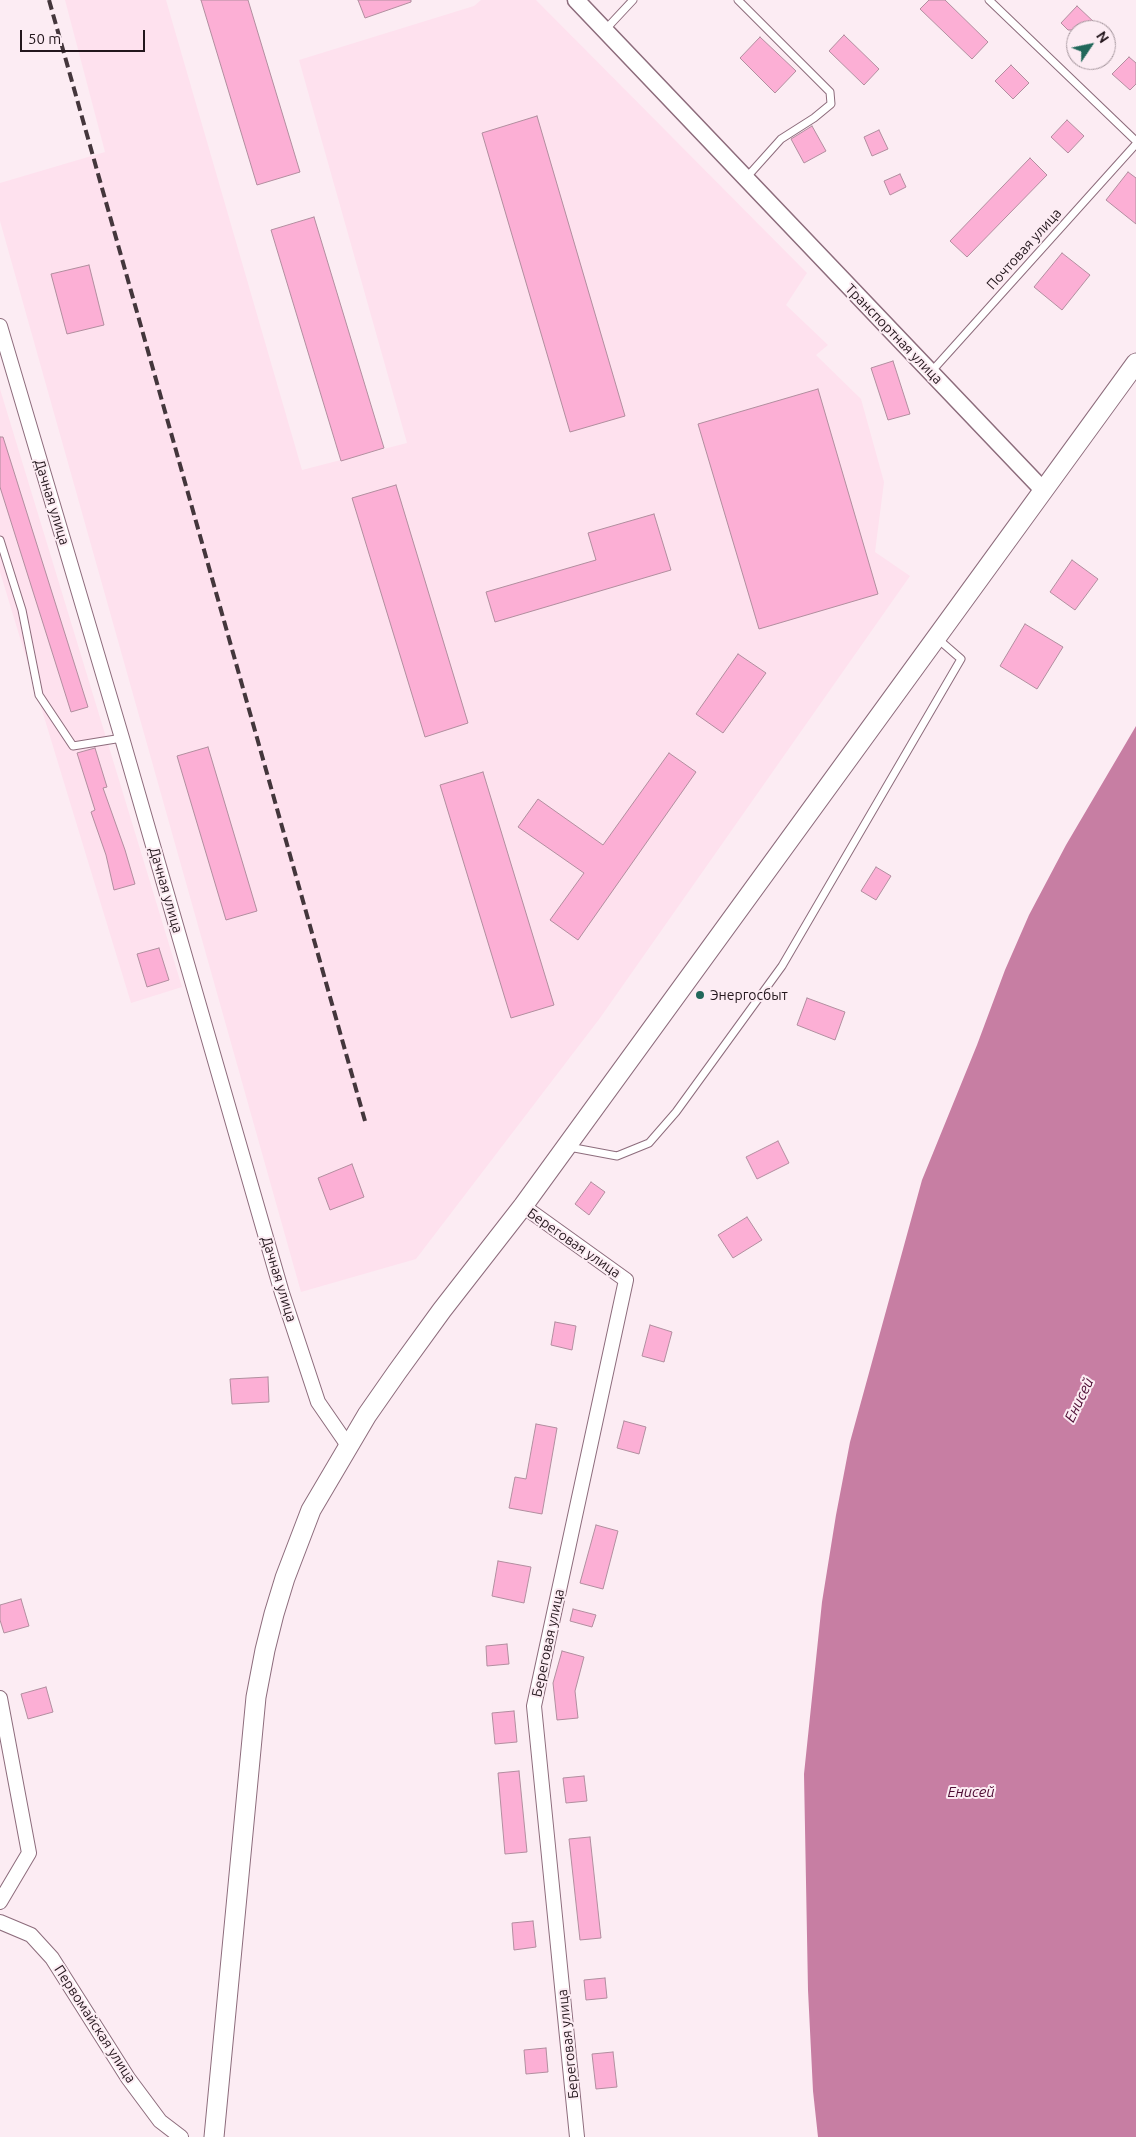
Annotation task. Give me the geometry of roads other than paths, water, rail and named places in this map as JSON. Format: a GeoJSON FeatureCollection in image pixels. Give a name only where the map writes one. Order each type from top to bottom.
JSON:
{"type":"FeatureCollection","features":[{"type":"Feature","properties":{"kind":"main road"},"geometry":{"type":"LineString","coordinates":[[214,2137],[256,1697],[265,1650],[285,1578],[311,1510],[367,1415],[397,1372],[566,1146],[1136,363]]}},
{"type":"Feature","properties":{"kind":"street","name":"Транспортная улица"},"geometry":{"type":"LineString","coordinates":[[576,0],[1043,490]]}},
{"type":"Feature","properties":{"kind":"street","name":"Дачная улица"},"geometry":{"type":"LineString","coordinates":[[0,326],[122,738],[282,1293],[318,1402],[349,1447]]}},
{"type":"Feature","properties":{"kind":"street","name":"Береговая улица"},"geometry":{"type":"LineString","coordinates":[[522,1206],[626,1280],[534,1706],[577,2137]]}},
{"type":"Feature","properties":{"kind":"street"},"geometry":{"type":"LineString","coordinates":[[0,1698],[29,1853],[0,1902]]}},
{"type":"Feature","properties":{"kind":"street","name":"Первомайская улица"},"geometry":{"type":"LineString","coordinates":[[0,1922],[30,1935],[52,1958],[128,2078],[160,2120],[181,2137]]}},
{"type":"Feature","properties":{"kind":"lane"},"geometry":{"type":"LineString","coordinates":[[605,30],[633,0]]}},
{"type":"Feature","properties":{"kind":"lane"},"geometry":{"type":"LineString","coordinates":[[738,0],[830,92],[831,104],[814,118],[781,139],[746,178]]}},
{"type":"Feature","properties":{"kind":"lane"},"geometry":{"type":"LineString","coordinates":[[989,0],[1136,143]]}},
{"type":"Feature","properties":{"kind":"lane","name":"Почтовая улица"},"geometry":{"type":"LineString","coordinates":[[930,372],[1136,143]]}},
{"type":"Feature","properties":{"kind":"lane"},"geometry":{"type":"LineString","coordinates":[[0,540],[22,610],[39,695],[73,746],[122,738]]}},
{"type":"Feature","properties":{"kind":"lane"},"geometry":{"type":"LineString","coordinates":[[566,1146],[617,1156],[649,1143],[676,1112],[782,966],[962,659],[935,637]]}},
{"type":"Feature","properties":{"kind":"water","name":"Енисей"},"geometry":{"type":"Polygon","coordinates":[[[1136,726],[1136,2137],[818,2137],[813,2091],[808,1990],[804,1774],[822,1602],[850,1442],[922,1180],[977,1045],[1005,970],[1029,915],[1066,845],[1136,726]]]}},
{"type":"Feature","properties":{"kind":"railway"},"geometry":{"type":"LineString","coordinates":[[49,0],[365,1121]]}},
{"type":"Feature","properties":{"kind":"place","name":"Энергосбыт"},"geometry":{"type":"Point","coordinates":[700,995]}}]}
